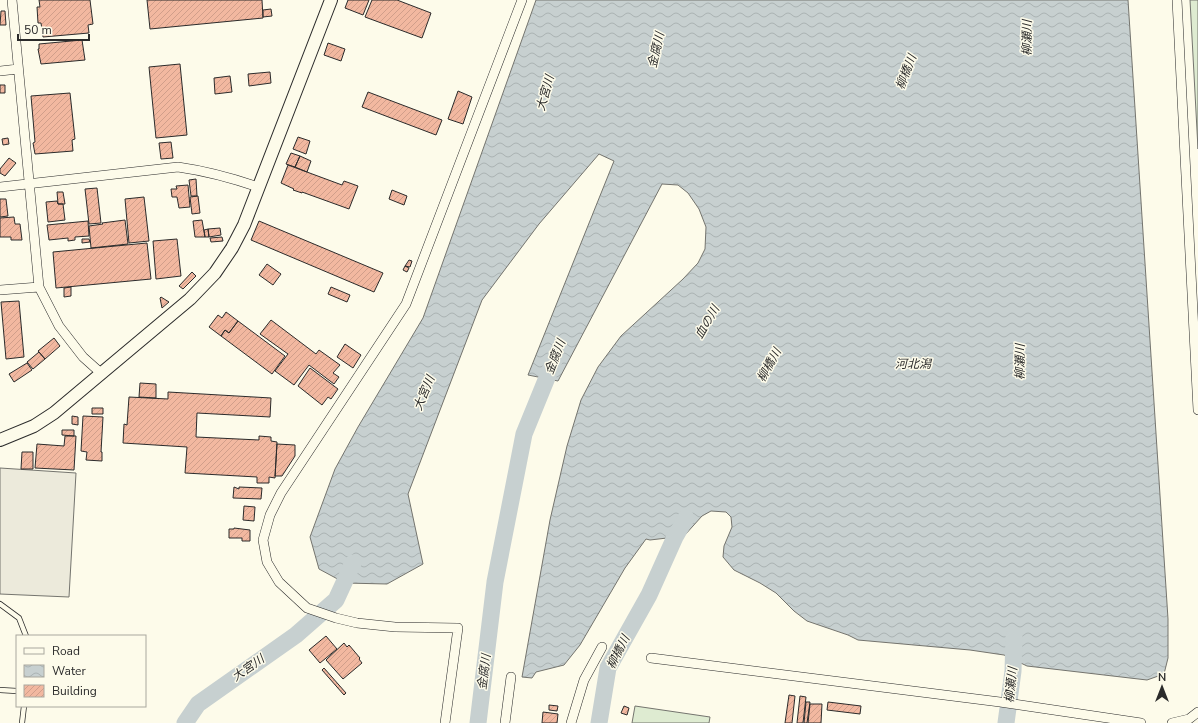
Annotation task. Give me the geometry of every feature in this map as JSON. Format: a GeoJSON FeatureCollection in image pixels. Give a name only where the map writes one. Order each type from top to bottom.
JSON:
{"type":"FeatureCollection","features":[{"type":"Feature","properties":{"kind":"street"},"geometry":{"type":"LineString","coordinates":[[12,0],[40,287],[59,326],[83,357],[102,374]]}},
{"type":"Feature","properties":{"kind":"street"},"geometry":{"type":"LineString","coordinates":[[0,440],[34,426],[54,413],[190,299],[215,273],[232,248],[244,225],[331,0]]}},
{"type":"Feature","properties":{"kind":"street"},"geometry":{"type":"LineString","coordinates":[[445,723],[458,628],[396,627],[357,623],[336,618],[307,608],[279,582],[267,562],[263,540],[270,515],[281,493],[406,304],[522,0]]}},
{"type":"Feature","properties":{"kind":"street"},"geometry":{"type":"LineString","coordinates":[[1176,0],[1198,410]]}},
{"type":"Feature","properties":{"kind":"street"},"geometry":{"type":"LineString","coordinates":[[0,71],[18,69]]}},
{"type":"Feature","properties":{"kind":"street"},"geometry":{"type":"LineString","coordinates":[[0,186],[178,167],[232,178],[258,187]]}},
{"type":"Feature","properties":{"kind":"street"},"geometry":{"type":"LineString","coordinates":[[0,290],[40,287]]}},
{"type":"Feature","properties":{"kind":"street"},"geometry":{"type":"LineString","coordinates":[[571,723],[584,680],[602,647]]}},
{"type":"Feature","properties":{"kind":"street"},"geometry":{"type":"LineString","coordinates":[[651,658],[1000,702],[1141,723]]}},
{"type":"Feature","properties":{"kind":"street"},"geometry":{"type":"LineString","coordinates":[[505,723],[511,677]]}},
{"type":"Feature","properties":{"kind":"street"},"geometry":{"type":"LineString","coordinates":[[1172,723],[1189,719],[1198,712]]}},
{"type":"Feature","properties":{"kind":"lane"},"geometry":{"type":"LineString","coordinates":[[0,604],[19,618],[26,635]]}},
{"type":"Feature","properties":{"kind":"lane"},"geometry":{"type":"LineString","coordinates":[[0,690],[16,691]]}},
{"type":"Feature","properties":{"kind":"lane"},"geometry":{"type":"LineString","coordinates":[[22,723],[24,707]]}},
{"type":"Feature","properties":{"kind":"green space"},"geometry":{"type":"Polygon","coordinates":[[[1190,0],[1198,0],[1198,149],[1190,0]]]}},
{"type":"Feature","properties":{"kind":"green space"},"geometry":{"type":"Polygon","coordinates":[[[635,706],[710,717],[709,723],[632,723],[635,706]]]}},
{"type":"Feature","properties":{"kind":"shaded area"},"geometry":{"type":"Polygon","coordinates":[[[0,468],[76,473],[69,597],[0,594],[0,468]]]}},
{"type":"Feature","properties":{"kind":"water","name":"河北潟"},"geometry":{"type":"Polygon","coordinates":[[[536,0],[1128,0],[1168,619],[1168,658],[1164,674],[1147,680],[1027,666],[1004,655],[970,650],[858,640],[807,621],[794,611],[776,593],[734,570],[723,557],[724,546],[732,527],[731,517],[726,512],[711,511],[702,516],[684,536],[650,540],[646,539],[625,568],[580,645],[564,665],[536,672],[532,678],[522,677],[550,520],[567,446],[581,400],[598,367],[621,336],[683,279],[698,263],[705,249],[706,227],[699,209],[688,193],[678,185],[662,184],[558,381],[528,375],[614,161],[599,154],[539,224],[482,300],[408,494],[423,564],[387,584],[345,583],[319,569],[310,537],[335,469],[358,427],[423,318],[536,0]]]}},
{"type":"Feature","properties":{"kind":"building"},"geometry":{"type":"Polygon","coordinates":[[[39,0],[90,0],[93,24],[88,25],[89,33],[43,37],[41,23],[38,23],[37,7],[40,7],[39,0]]]}},
{"type":"Feature","properties":{"kind":"building"},"geometry":{"type":"Polygon","coordinates":[[[147,0],[262,0],[263,18],[150,29],[147,0]]]}},
{"type":"Feature","properties":{"kind":"building"},"geometry":{"type":"Polygon","coordinates":[[[348,0],[369,0],[363,15],[345,8],[348,0]]]}},
{"type":"Feature","properties":{"kind":"building"},"geometry":{"type":"Polygon","coordinates":[[[372,0],[397,0],[431,13],[422,38],[365,17],[372,0]]]}},
{"type":"Feature","properties":{"kind":"building"},"geometry":{"type":"Polygon","coordinates":[[[271,9],[272,16],[263,17],[263,10],[271,9]]]}},
{"type":"Feature","properties":{"kind":"building"},"geometry":{"type":"Polygon","coordinates":[[[1,11],[5,11],[6,25],[0,25],[1,11]]]}},
{"type":"Feature","properties":{"kind":"building"},"geometry":{"type":"Polygon","coordinates":[[[82,40],[85,60],[41,64],[38,49],[39,44],[82,40]]]}},
{"type":"Feature","properties":{"kind":"building"},"geometry":{"type":"Polygon","coordinates":[[[328,43],[345,49],[341,61],[324,55],[328,43]]]}},
{"type":"Feature","properties":{"kind":"building"},"geometry":{"type":"Polygon","coordinates":[[[180,64],[187,135],[156,138],[149,67],[180,64]]]}},
{"type":"Feature","properties":{"kind":"building"},"geometry":{"type":"Polygon","coordinates":[[[270,72],[271,83],[249,86],[248,74],[270,72]]]}},
{"type":"Feature","properties":{"kind":"building"},"geometry":{"type":"Polygon","coordinates":[[[230,76],[232,92],[215,94],[214,78],[230,76]]]}},
{"type":"Feature","properties":{"kind":"building"},"geometry":{"type":"Polygon","coordinates":[[[0,85],[5,85],[5,93],[0,93],[0,85]]]}},
{"type":"Feature","properties":{"kind":"building"},"geometry":{"type":"Polygon","coordinates":[[[458,91],[472,97],[463,124],[448,119],[458,91]]]}},
{"type":"Feature","properties":{"kind":"building"},"geometry":{"type":"Polygon","coordinates":[[[368,92],[442,120],[436,135],[362,107],[368,92]]]}},
{"type":"Feature","properties":{"kind":"building"},"geometry":{"type":"Polygon","coordinates":[[[70,93],[75,139],[72,140],[73,151],[35,154],[33,143],[35,142],[31,96],[70,93]]]}},
{"type":"Feature","properties":{"kind":"building"},"geometry":{"type":"Polygon","coordinates":[[[298,137],[310,141],[306,154],[293,149],[298,137]]]}},
{"type":"Feature","properties":{"kind":"building"},"geometry":{"type":"Polygon","coordinates":[[[8,138],[9,144],[3,145],[2,139],[8,138]]]}},
{"type":"Feature","properties":{"kind":"building"},"geometry":{"type":"Polygon","coordinates":[[[171,142],[173,158],[161,159],[159,143],[171,142]]]}},
{"type":"Feature","properties":{"kind":"building"},"geometry":{"type":"Polygon","coordinates":[[[291,153],[300,156],[295,167],[286,164],[291,153]]]}},
{"type":"Feature","properties":{"kind":"building"},"geometry":{"type":"Polygon","coordinates":[[[300,156],[311,161],[307,172],[295,167],[300,156]]]}},
{"type":"Feature","properties":{"kind":"building"},"geometry":{"type":"Polygon","coordinates":[[[9,158],[16,163],[5,176],[0,173],[0,169],[9,158]]]}},
{"type":"Feature","properties":{"kind":"building"},"geometry":{"type":"Polygon","coordinates":[[[288,165],[342,185],[344,181],[358,186],[349,209],[293,190],[294,189],[281,183],[288,165]]]}},
{"type":"Feature","properties":{"kind":"building"},"geometry":{"type":"Polygon","coordinates":[[[196,179],[197,196],[191,196],[189,180],[196,179]]]}},
{"type":"Feature","properties":{"kind":"building"},"geometry":{"type":"Polygon","coordinates":[[[188,185],[190,207],[179,208],[177,197],[172,197],[171,189],[177,189],[176,186],[188,185]]]}},
{"type":"Feature","properties":{"kind":"building"},"geometry":{"type":"Polygon","coordinates":[[[97,188],[101,223],[89,224],[85,189],[97,188]]]}},
{"type":"Feature","properties":{"kind":"building"},"geometry":{"type":"Polygon","coordinates":[[[392,190],[407,196],[404,205],[389,199],[392,190]]]}},
{"type":"Feature","properties":{"kind":"building"},"geometry":{"type":"Polygon","coordinates":[[[57,192],[63,192],[65,204],[58,204],[57,192]]]}},
{"type":"Feature","properties":{"kind":"building"},"geometry":{"type":"Polygon","coordinates":[[[198,196],[200,213],[192,214],[190,197],[198,196]]]}},
{"type":"Feature","properties":{"kind":"building"},"geometry":{"type":"Polygon","coordinates":[[[144,197],[149,241],[129,243],[125,199],[144,197]]]}},
{"type":"Feature","properties":{"kind":"building"},"geometry":{"type":"Polygon","coordinates":[[[0,199],[6,199],[8,216],[0,217],[0,199]]]}},
{"type":"Feature","properties":{"kind":"building"},"geometry":{"type":"Polygon","coordinates":[[[57,201],[58,204],[63,204],[65,220],[48,222],[46,202],[57,201]]]}},
{"type":"Feature","properties":{"kind":"building"},"geometry":{"type":"Polygon","coordinates":[[[14,217],[15,224],[20,224],[22,240],[11,240],[11,237],[0,237],[0,218],[14,217]]]}},
{"type":"Feature","properties":{"kind":"building"},"geometry":{"type":"Polygon","coordinates":[[[125,220],[128,244],[91,248],[89,226],[125,220]]]}},
{"type":"Feature","properties":{"kind":"building"},"geometry":{"type":"Polygon","coordinates":[[[202,220],[205,237],[195,237],[193,221],[202,220]]]}},
{"type":"Feature","properties":{"kind":"building"},"geometry":{"type":"Polygon","coordinates":[[[88,221],[89,236],[75,237],[75,240],[68,241],[68,238],[49,240],[47,225],[88,221]]]}},
{"type":"Feature","properties":{"kind":"building"},"geometry":{"type":"Polygon","coordinates":[[[259,221],[383,273],[374,292],[251,240],[259,221]]]}},
{"type":"Feature","properties":{"kind":"building"},"geometry":{"type":"Polygon","coordinates":[[[220,228],[221,235],[209,237],[208,229],[220,228]]]}},
{"type":"Feature","properties":{"kind":"building"},"geometry":{"type":"Polygon","coordinates":[[[208,229],[209,237],[205,237],[204,230],[208,229]]]}},
{"type":"Feature","properties":{"kind":"building"},"geometry":{"type":"Polygon","coordinates":[[[222,237],[223,241],[211,242],[210,238],[222,237]]]}},
{"type":"Feature","properties":{"kind":"building"},"geometry":{"type":"Polygon","coordinates":[[[82,239],[89,239],[90,242],[82,243],[82,239]]]}},
{"type":"Feature","properties":{"kind":"building"},"geometry":{"type":"Polygon","coordinates":[[[177,239],[181,276],[156,279],[153,241],[177,239]]]}},
{"type":"Feature","properties":{"kind":"building"},"geometry":{"type":"Polygon","coordinates":[[[147,243],[151,279],[56,288],[53,252],[147,243]]]}},
{"type":"Feature","properties":{"kind":"building"},"geometry":{"type":"Polygon","coordinates":[[[409,260],[412,261],[410,267],[405,266],[409,260]]]}},
{"type":"Feature","properties":{"kind":"building"},"geometry":{"type":"Polygon","coordinates":[[[267,264],[281,274],[273,285],[259,275],[267,264]]]}},
{"type":"Feature","properties":{"kind":"building"},"geometry":{"type":"Polygon","coordinates":[[[405,266],[409,268],[407,272],[403,270],[405,266]]]}},
{"type":"Feature","properties":{"kind":"building"},"geometry":{"type":"Polygon","coordinates":[[[192,272],[196,276],[183,289],[179,286],[192,272]]]}},
{"type":"Feature","properties":{"kind":"building"},"geometry":{"type":"Polygon","coordinates":[[[71,287],[71,296],[64,297],[64,288],[71,287]]]}},
{"type":"Feature","properties":{"kind":"building"},"geometry":{"type":"Polygon","coordinates":[[[331,287],[350,295],[347,302],[328,294],[331,287]]]}},
{"type":"Feature","properties":{"kind":"building"},"geometry":{"type":"Polygon","coordinates":[[[161,297],[169,302],[162,308],[160,298],[161,297]]]}},
{"type":"Feature","properties":{"kind":"building"},"geometry":{"type":"Polygon","coordinates":[[[19,301],[24,357],[6,359],[1,302],[19,301]]]}},
{"type":"Feature","properties":{"kind":"building"},"geometry":{"type":"Polygon","coordinates":[[[226,312],[238,321],[229,333],[225,330],[221,336],[209,327],[218,315],[222,318],[226,312]]]}},
{"type":"Feature","properties":{"kind":"building"},"geometry":{"type":"Polygon","coordinates":[[[271,320],[316,354],[319,350],[340,365],[333,373],[339,377],[334,384],[309,365],[294,385],[275,371],[288,354],[260,334],[271,320]]]}},
{"type":"Feature","properties":{"kind":"building"},"geometry":{"type":"Polygon","coordinates":[[[238,321],[285,356],[272,374],[221,336],[225,330],[229,333],[238,321]]]}},
{"type":"Feature","properties":{"kind":"building"},"geometry":{"type":"Polygon","coordinates":[[[54,338],[60,346],[45,359],[38,351],[54,338]]]}},
{"type":"Feature","properties":{"kind":"building"},"geometry":{"type":"Polygon","coordinates":[[[345,344],[361,355],[353,368],[337,357],[345,344]]]}},
{"type":"Feature","properties":{"kind":"building"},"geometry":{"type":"Polygon","coordinates":[[[39,352],[45,359],[33,369],[27,362],[39,352]]]}},
{"type":"Feature","properties":{"kind":"building"},"geometry":{"type":"Polygon","coordinates":[[[27,363],[32,370],[14,382],[9,374],[27,363]]]}},
{"type":"Feature","properties":{"kind":"building"},"geometry":{"type":"Polygon","coordinates":[[[310,368],[338,389],[331,399],[328,397],[322,405],[298,386],[310,368]]]}},
{"type":"Feature","properties":{"kind":"building"},"geometry":{"type":"Polygon","coordinates":[[[140,383],[156,384],[156,398],[139,397],[140,383]]]}},
{"type":"Feature","properties":{"kind":"building"},"geometry":{"type":"Polygon","coordinates":[[[168,392],[271,398],[270,417],[197,413],[196,437],[259,440],[259,436],[271,437],[271,441],[277,442],[275,478],[269,477],[269,483],[257,483],[257,477],[185,473],[187,447],[123,443],[124,424],[127,425],[129,397],[168,399],[168,392]]]}},
{"type":"Feature","properties":{"kind":"building"},"geometry":{"type":"Polygon","coordinates":[[[92,408],[103,408],[103,414],[92,414],[92,408]]]}},
{"type":"Feature","properties":{"kind":"building"},"geometry":{"type":"Polygon","coordinates":[[[72,416],[78,417],[78,425],[72,424],[72,416]]]}},
{"type":"Feature","properties":{"kind":"building"},"geometry":{"type":"Polygon","coordinates":[[[83,416],[103,417],[101,452],[102,461],[86,460],[87,452],[81,451],[83,416]]]}},
{"type":"Feature","properties":{"kind":"building"},"geometry":{"type":"Polygon","coordinates":[[[62,430],[74,430],[74,436],[62,435],[62,430]]]}},
{"type":"Feature","properties":{"kind":"building"},"geometry":{"type":"Polygon","coordinates":[[[65,436],[76,436],[74,470],[35,468],[37,444],[64,446],[65,436]]]}},
{"type":"Feature","properties":{"kind":"building"},"geometry":{"type":"Polygon","coordinates":[[[277,444],[295,445],[295,456],[282,476],[275,476],[277,444]]]}},
{"type":"Feature","properties":{"kind":"building"},"geometry":{"type":"Polygon","coordinates":[[[22,452],[33,452],[33,469],[21,469],[22,452]]]}},
{"type":"Feature","properties":{"kind":"building"},"geometry":{"type":"Polygon","coordinates":[[[234,487],[239,489],[239,487],[262,488],[261,499],[233,498],[234,487]]]}},
{"type":"Feature","properties":{"kind":"building"},"geometry":{"type":"Polygon","coordinates":[[[244,506],[255,507],[254,521],[243,520],[244,506]]]}},
{"type":"Feature","properties":{"kind":"building"},"geometry":{"type":"Polygon","coordinates":[[[234,528],[250,530],[250,541],[242,541],[242,538],[229,538],[229,529],[234,528]]]}},
{"type":"Feature","properties":{"kind":"building"},"geometry":{"type":"Polygon","coordinates":[[[326,636],[337,649],[320,663],[309,650],[326,636]]]}},
{"type":"Feature","properties":{"kind":"building"},"geometry":{"type":"Polygon","coordinates":[[[344,643],[347,647],[349,645],[360,658],[359,659],[362,663],[343,679],[326,660],[344,643]]]}},
{"type":"Feature","properties":{"kind":"building"},"geometry":{"type":"Polygon","coordinates":[[[324,668],[346,693],[344,695],[322,670],[324,668]]]}},
{"type":"Feature","properties":{"kind":"building"},"geometry":{"type":"Polygon","coordinates":[[[789,695],[795,696],[792,723],[785,723],[789,695]]]}},
{"type":"Feature","properties":{"kind":"building"},"geometry":{"type":"Polygon","coordinates":[[[800,696],[806,697],[803,723],[797,723],[800,696]]]}},
{"type":"Feature","properties":{"kind":"building"},"geometry":{"type":"Polygon","coordinates":[[[806,702],[810,702],[807,723],[804,723],[806,702]]]}},
{"type":"Feature","properties":{"kind":"building"},"geometry":{"type":"Polygon","coordinates":[[[828,702],[861,706],[860,714],[827,710],[828,702]]]}},
{"type":"Feature","properties":{"kind":"building"},"geometry":{"type":"Polygon","coordinates":[[[810,704],[822,704],[821,723],[808,723],[810,704]]]}},
{"type":"Feature","properties":{"kind":"building"},"geometry":{"type":"Polygon","coordinates":[[[549,705],[558,706],[557,711],[549,710],[549,705]]]}},
{"type":"Feature","properties":{"kind":"building"},"geometry":{"type":"Polygon","coordinates":[[[624,706],[629,708],[627,715],[621,713],[624,706]]]}},
{"type":"Feature","properties":{"kind":"building"},"geometry":{"type":"Polygon","coordinates":[[[543,712],[558,714],[557,723],[542,723],[543,712]]]}},
{"type":"Feature","properties":{"kind":"waterway","name":"金腐川"},"geometry":{"type":"LineString","coordinates":[[478,723],[495,582],[524,434],[555,358]]}},
{"type":"Feature","properties":{"kind":"waterway","name":"柳橋川"},"geometry":{"type":"LineString","coordinates":[[599,723],[608,668],[649,595],[675,537],[686,518]]}},
{"type":"Feature","properties":{"kind":"waterway","name":"大宮川"},"geometry":{"type":"LineString","coordinates":[[185,723],[198,704],[296,635],[336,600],[353,563]]}},
{"type":"Feature","properties":{"kind":"waterway","name":"柳瀬川"},"geometry":{"type":"LineString","coordinates":[[1006,723],[1013,671],[1014,636]]}},
{"type":"Feature","properties":{"kind":"water label","name":"血の川"},"geometry":{"type":"Point","coordinates":[707,322]}}]}
